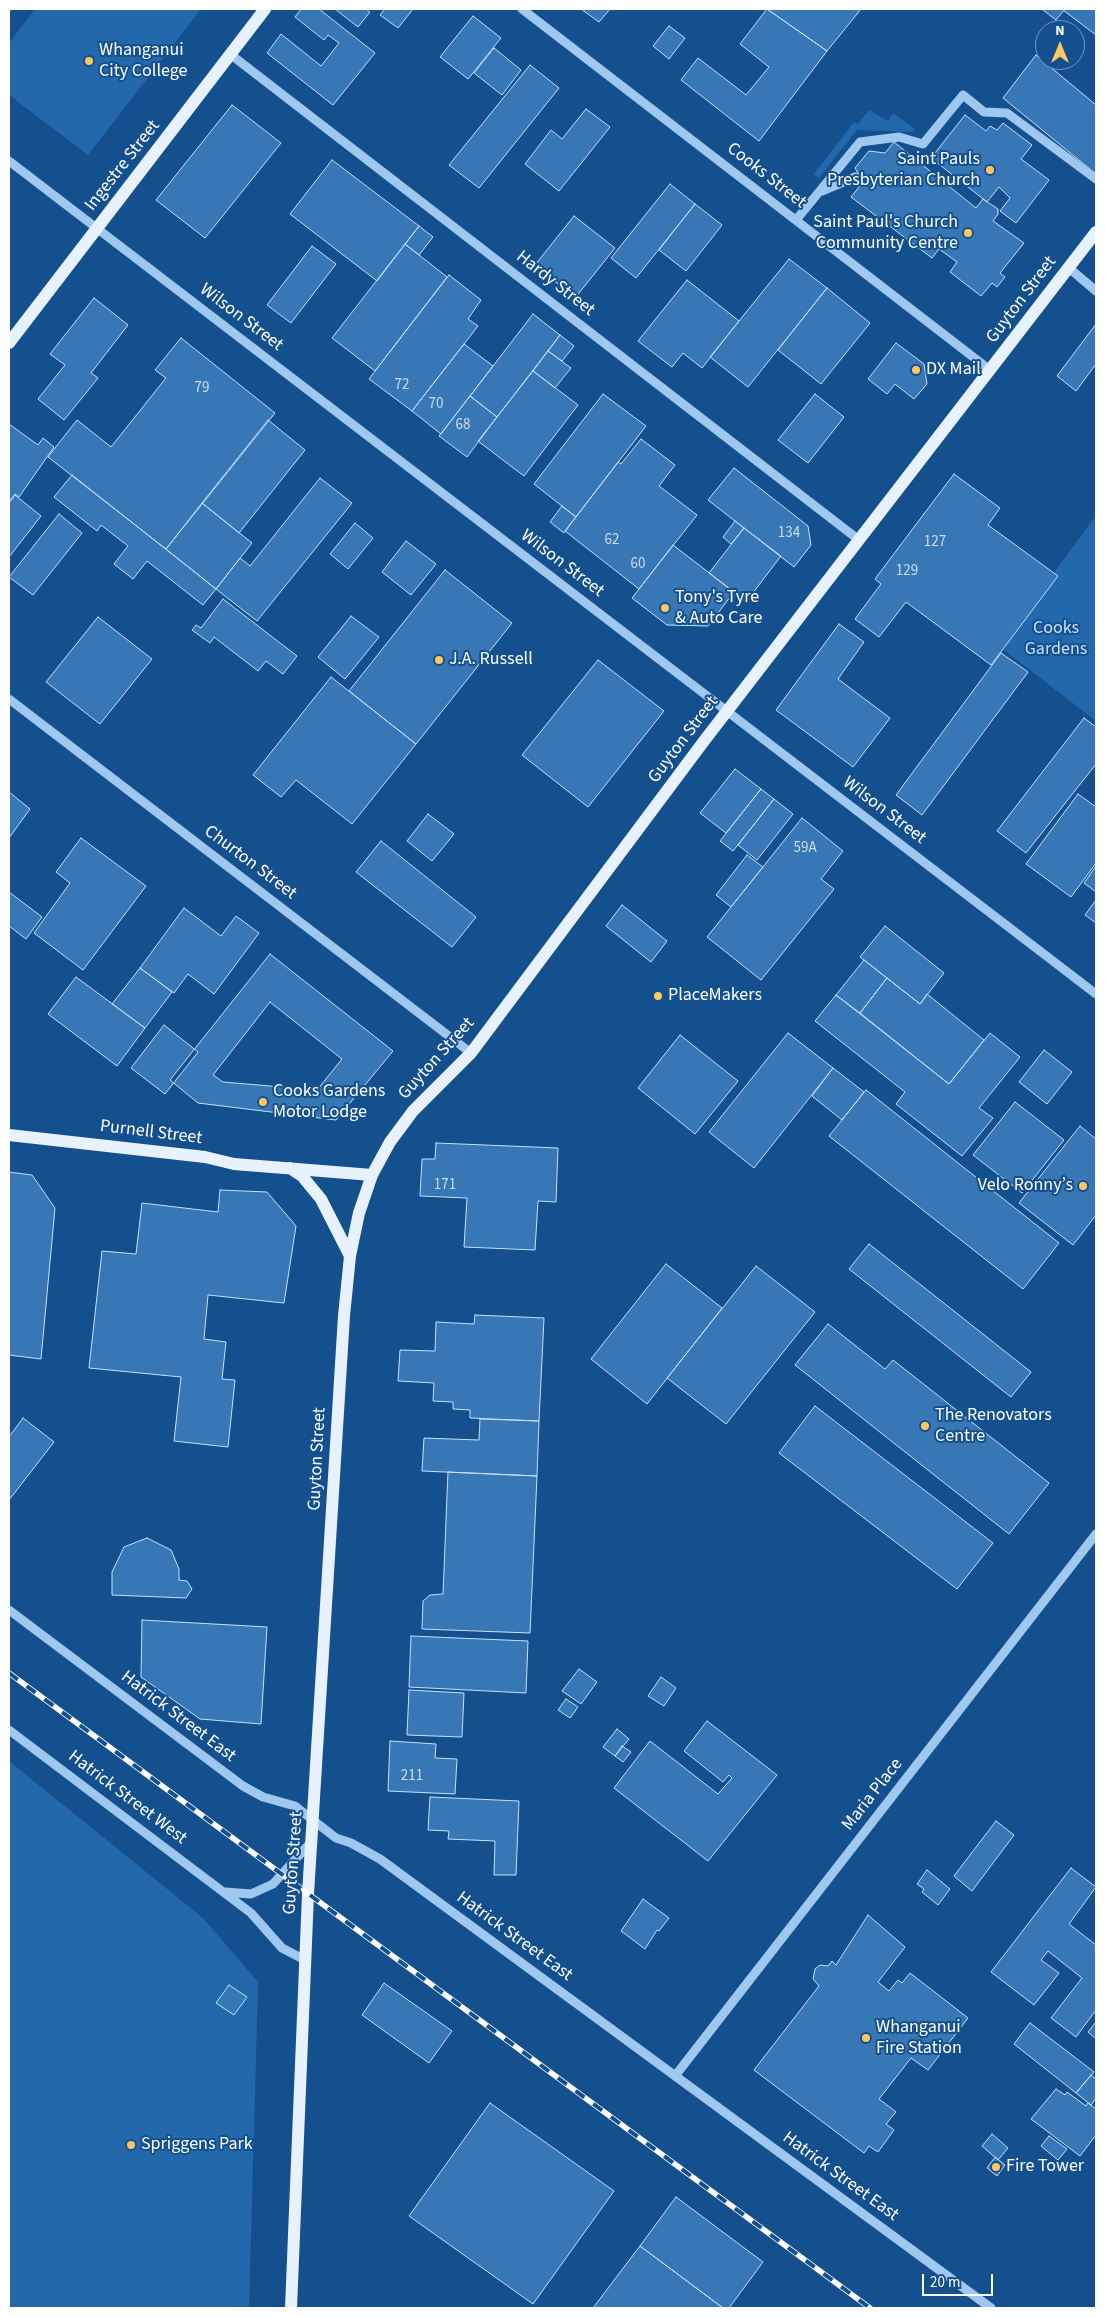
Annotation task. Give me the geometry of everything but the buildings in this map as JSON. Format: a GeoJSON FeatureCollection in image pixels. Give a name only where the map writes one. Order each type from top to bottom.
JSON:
{"type":"FeatureCollection","features":[{"type":"Feature","properties":{"kind":"main road","name":"Ingestre Street"},"geometry":{"type":"LineString","coordinates":[[9,343],[265,9]]}},
{"type":"Feature","properties":{"kind":"main road","name":"Guyton Street"},"geometry":{"type":"LineString","coordinates":[[291,2308],[305,1960],[350,1256],[359,1213],[372,1175],[390,1142],[413,1111],[471,1053],[728,712],[1096,232]]}},
{"type":"Feature","properties":{"kind":"main road","name":"Purnell Street"},"geometry":{"type":"LineString","coordinates":[[9,1135],[205,1157],[234,1164],[372,1175]]}},
{"type":"Feature","properties":{"kind":"main road"},"geometry":{"type":"LineString","coordinates":[[290,1167],[302,1176],[321,1199],[350,1256]]}},
{"type":"Feature","properties":{"kind":"street","name":"Cooks Street"},"geometry":{"type":"LineString","coordinates":[[522,9],[990,370]]}},
{"type":"Feature","properties":{"kind":"street","name":"Hardy Street"},"geometry":{"type":"LineString","coordinates":[[230,54],[859,540]]}},
{"type":"Feature","properties":{"kind":"street"},"geometry":{"type":"LineString","coordinates":[[796,220],[860,142],[899,137],[923,144],[963,95],[984,112],[1007,113],[1096,179]]}},
{"type":"Feature","properties":{"kind":"street","name":"Wilson Street"},"geometry":{"type":"LineString","coordinates":[[9,160],[1096,994]]}},
{"type":"Feature","properties":{"kind":"street"},"geometry":{"type":"LineString","coordinates":[[819,192],[855,178]]}},
{"type":"Feature","properties":{"kind":"street"},"geometry":{"type":"LineString","coordinates":[[1069,268],[1096,291]]}},
{"type":"Feature","properties":{"kind":"street","name":"Churton Street"},"geometry":{"type":"LineString","coordinates":[[9,699],[471,1053]]}},
{"type":"Feature","properties":{"kind":"street","name":"Maria Place"},"geometry":{"type":"LineString","coordinates":[[675,2076],[1096,1534]]}},
{"type":"Feature","properties":{"kind":"street","name":"Hatrick Street East"},"geometry":{"type":"LineString","coordinates":[[9,1610],[243,1786],[263,1797],[295,1806],[314,1823],[336,1838],[351,1843],[380,1859],[991,2308]]}},
{"type":"Feature","properties":{"kind":"street","name":"Hatrick Street West"},"geometry":{"type":"LineString","coordinates":[[9,1730],[225,1892],[251,1913],[282,1948],[305,1960]]}},
{"type":"Feature","properties":{"kind":"street"},"geometry":{"type":"LineString","coordinates":[[225,1892],[251,1894],[273,1884],[313,1840]]}},
{"type":"Feature","properties":{"kind":"green space","name":"Whanganui City College"},"geometry":{"type":"Polygon","coordinates":[[[35,9],[201,9],[88,155],[9,95],[9,43],[35,9]]]}},
{"type":"Feature","properties":{"kind":"green space"},"geometry":{"type":"Polygon","coordinates":[[[869,110],[888,121],[893,113],[915,129],[913,132],[857,130],[819,178],[814,174],[854,122],[858,124],[869,110]]]}},
{"type":"Feature","properties":{"kind":"green space","name":"Cooks Gardens"},"geometry":{"type":"Polygon","coordinates":[[[1096,515],[1096,721],[1000,647],[1096,515]]]}},
{"type":"Feature","properties":{"kind":"green space","name":"Spriggens Park"},"geometry":{"type":"Polygon","coordinates":[[[9,1761],[203,1918],[258,1982],[249,2308],[9,2308],[9,1761]]]}},
{"type":"Feature","properties":{"kind":"railway"},"geometry":{"type":"LineString","coordinates":[[9,1673],[870,2308]]}},
{"type":"Feature","properties":{"kind":"place","name":"Whanganui City College"},"geometry":{"type":"Point","coordinates":[89,61]}},
{"type":"Feature","properties":{"kind":"place","name":"Saint Pauls Presbyterian Church"},"geometry":{"type":"Point","coordinates":[990,170]}},
{"type":"Feature","properties":{"kind":"place","name":"Saint Paul's Church Community Centre"},"geometry":{"type":"Point","coordinates":[968,233]}},
{"type":"Feature","properties":{"kind":"place","name":"DX Mail"},"geometry":{"type":"Point","coordinates":[916,370]}},
{"type":"Feature","properties":{"kind":"place","name":"Tony's Tyre & Auto Care"},"geometry":{"type":"Point","coordinates":[665,608]}},
{"type":"Feature","properties":{"kind":"place","name":"J.A. Russell"},"geometry":{"type":"Point","coordinates":[439,660]}},
{"type":"Feature","properties":{"kind":"place","name":"PlaceMakers"},"geometry":{"type":"Point","coordinates":[658,996]}},
{"type":"Feature","properties":{"kind":"place","name":"Cooks Gardens Motor Lodge"},"geometry":{"type":"Point","coordinates":[263,1102]}},
{"type":"Feature","properties":{"kind":"place","name":"Velo Ronny’s"},"geometry":{"type":"Point","coordinates":[1083,1186]}},
{"type":"Feature","properties":{"kind":"place","name":"The Renovators Centre"},"geometry":{"type":"Point","coordinates":[925,1426]}},
{"type":"Feature","properties":{"kind":"place","name":"Whanganui Fire Station"},"geometry":{"type":"Point","coordinates":[866,2038]}},
{"type":"Feature","properties":{"kind":"place","name":"Spriggens Park"},"geometry":{"type":"Point","coordinates":[131,2145]}},
{"type":"Feature","properties":{"kind":"place","name":"Fire Tower"},"geometry":{"type":"Point","coordinates":[996,2167]}}]}
